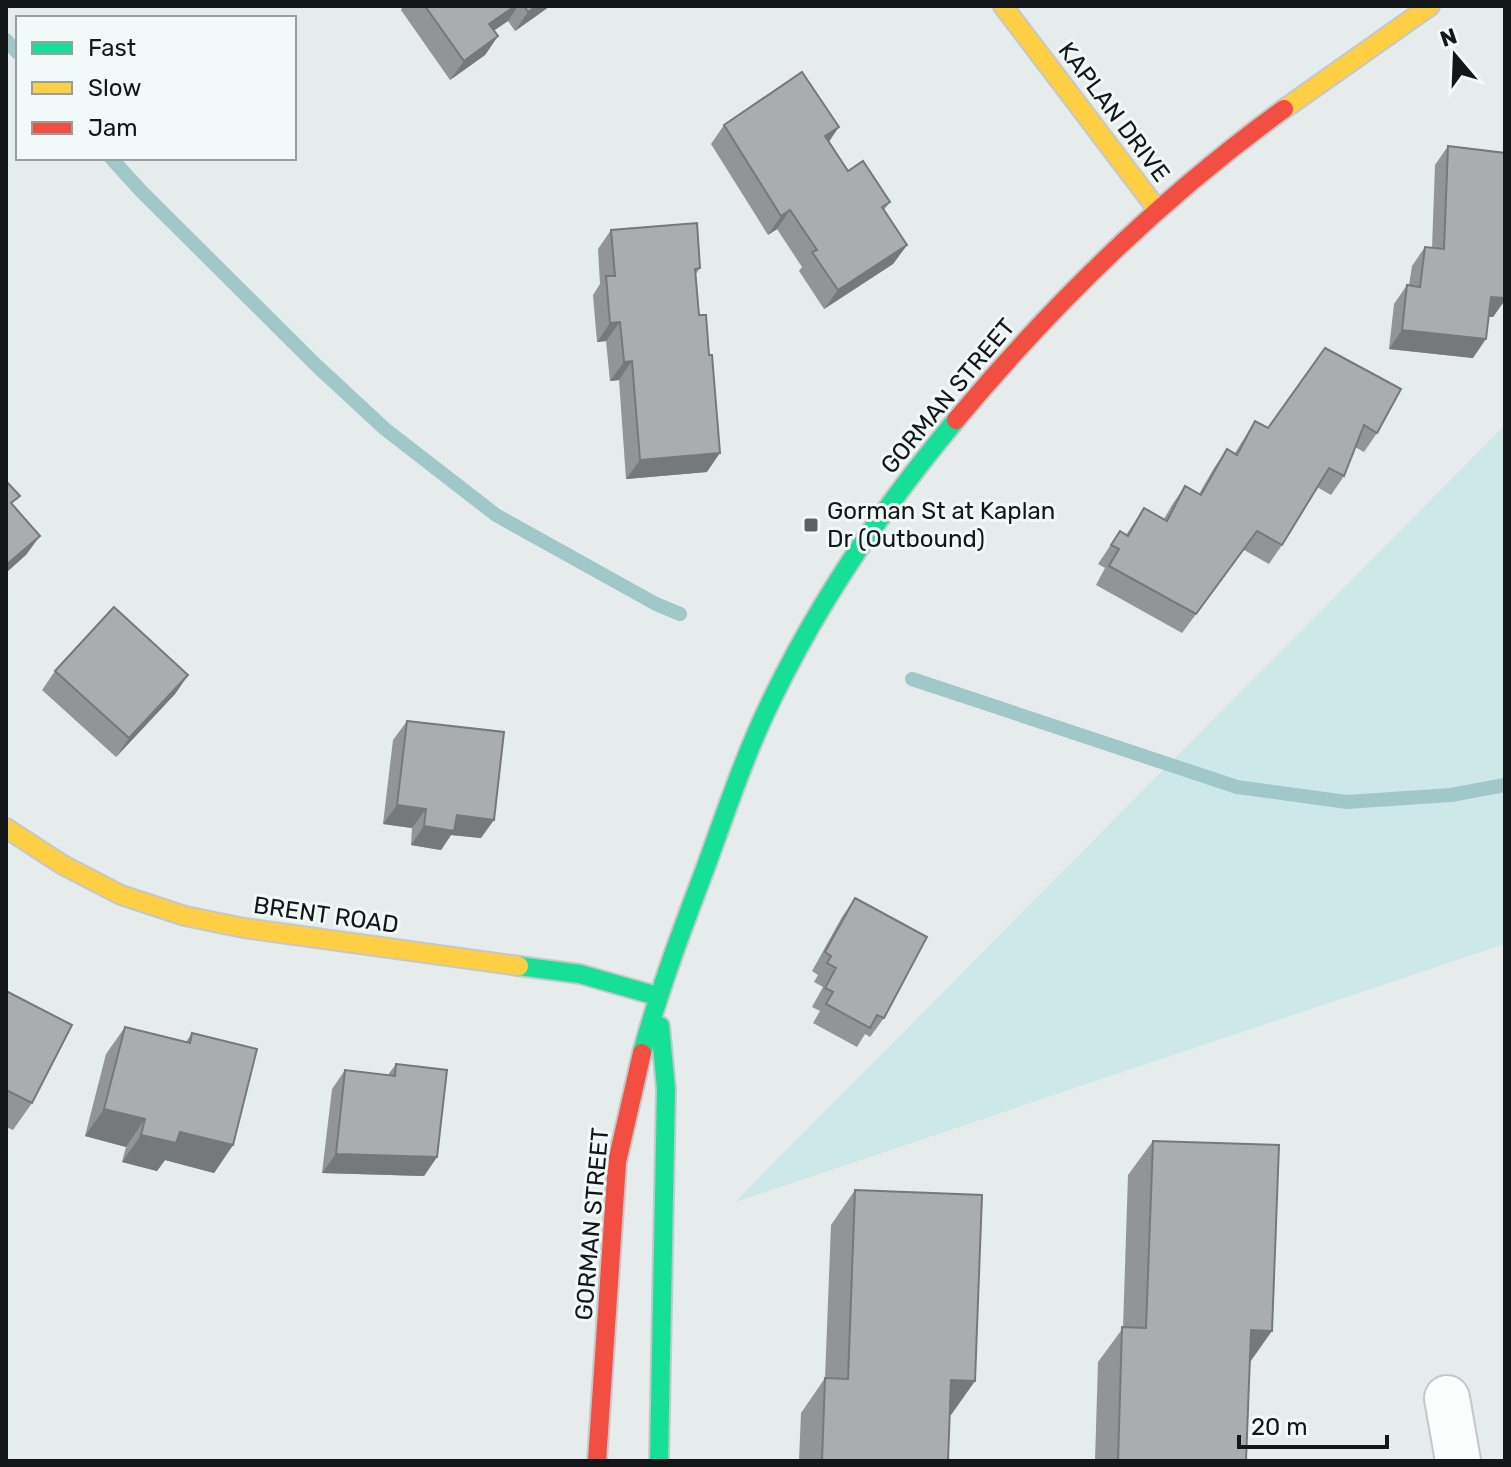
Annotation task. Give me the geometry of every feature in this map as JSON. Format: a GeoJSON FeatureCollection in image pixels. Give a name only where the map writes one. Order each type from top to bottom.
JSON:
{"type":"FeatureCollection","features":[{"type":"Feature","properties":{"kind":"main road","name":"KAPLAN DRIVE"},"geometry":{"type":"LineString","coordinates":[[1003,6],[1157,209]]}},
{"type":"Feature","properties":{"kind":"main road","name":"GORMAN STREET"},"geometry":{"type":"LineString","coordinates":[[597,1461],[617,1162],[657,996],[755,734],[804,637],[889,504],[971,399],[1022,343],[1157,209],[1222,156],[1430,6]]}},
{"type":"Feature","properties":{"kind":"main road","name":"BRENT ROAD"},"geometry":{"type":"LineString","coordinates":[[6,828],[63,865],[121,895],[185,916],[244,928],[580,974],[657,996]]}},
{"type":"Feature","properties":{"kind":"main road","name":"GORMAN STREET"},"geometry":{"type":"LineString","coordinates":[[657,996],[666,1089],[659,1461]]}},
{"type":"Feature","properties":{"kind":"street"},"geometry":{"type":"LineString","coordinates":[[1447,1398],[1458,1461]]}},
{"type":"Feature","properties":{"kind":"shaded area"},"geometry":{"type":"Polygon","coordinates":[[[1505,425],[1505,944],[735,1202],[1505,425]]]}},
{"type":"Feature","properties":{"kind":"building"},"geometry":{"type":"Polygon","coordinates":[[[425,6],[515,6],[489,24],[498,36],[464,61],[425,6]]]}},
{"type":"Feature","properties":{"kind":"building"},"geometry":{"type":"Polygon","coordinates":[[[802,72],[839,127],[825,136],[848,171],[863,161],[890,202],[882,207],[907,245],[838,290],[812,252],[817,250],[790,210],[781,216],[724,125],[802,72]]]}},
{"type":"Feature","properties":{"kind":"building"},"geometry":{"type":"Polygon","coordinates":[[[1448,146],[1505,153],[1505,298],[1491,297],[1486,339],[1402,330],[1407,285],[1420,287],[1425,247],[1444,249],[1448,146]]]}},
{"type":"Feature","properties":{"kind":"building"},"geometry":{"type":"Polygon","coordinates":[[[697,223],[700,268],[695,269],[699,315],[706,315],[720,453],[640,460],[632,361],[624,362],[620,322],[610,323],[606,276],[615,276],[611,230],[697,223]]]}},
{"type":"Feature","properties":{"kind":"building"},"geometry":{"type":"Polygon","coordinates":[[[1325,348],[1401,389],[1377,433],[1364,425],[1344,476],[1329,468],[1282,545],[1257,531],[1196,614],[1109,566],[1119,549],[1111,545],[1120,531],[1128,536],[1144,508],[1167,521],[1185,486],[1201,495],[1227,449],[1237,455],[1255,421],[1268,428],[1325,348]]]}},
{"type":"Feature","properties":{"kind":"building"},"geometry":{"type":"Polygon","coordinates":[[[6,481],[20,496],[11,503],[40,536],[6,565],[6,481]]]}},
{"type":"Feature","properties":{"kind":"building"},"geometry":{"type":"Polygon","coordinates":[[[114,607],[188,675],[129,738],[55,671],[114,607]]]}},
{"type":"Feature","properties":{"kind":"building"},"geometry":{"type":"Polygon","coordinates":[[[407,721],[504,732],[494,820],[457,815],[454,831],[424,826],[426,809],[397,805],[407,721]]]}},
{"type":"Feature","properties":{"kind":"building"},"geometry":{"type":"Polygon","coordinates":[[[855,898],[927,937],[884,1018],[877,1015],[870,1028],[826,1004],[833,992],[825,988],[836,968],[827,963],[831,956],[825,952],[855,898]]]}},
{"type":"Feature","properties":{"kind":"building"},"geometry":{"type":"Polygon","coordinates":[[[6,991],[72,1025],[32,1103],[6,1090],[6,991]]]}},
{"type":"Feature","properties":{"kind":"building"},"geometry":{"type":"Polygon","coordinates":[[[125,1027],[190,1043],[192,1033],[257,1049],[233,1145],[180,1132],[176,1143],[141,1135],[145,1119],[104,1109],[125,1027]]]}},
{"type":"Feature","properties":{"kind":"building"},"geometry":{"type":"Polygon","coordinates":[[[396,1064],[447,1070],[437,1157],[336,1154],[345,1070],[395,1076],[396,1064]]]}},
{"type":"Feature","properties":{"kind":"building"},"geometry":{"type":"Polygon","coordinates":[[[1153,1141],[1279,1145],[1272,1331],[1251,1330],[1246,1461],[1118,1461],[1122,1327],[1146,1328],[1153,1141]]]}},
{"type":"Feature","properties":{"kind":"building"},"geometry":{"type":"Polygon","coordinates":[[[855,1190],[982,1195],[975,1381],[951,1380],[948,1461],[822,1461],[825,1378],[848,1379],[855,1190]]]}},
{"type":"Feature","properties":{"kind":"waterway"},"geometry":{"type":"LineString","coordinates":[[6,40],[16,51]]}},
{"type":"Feature","properties":{"kind":"waterway"},"geometry":{"type":"LineString","coordinates":[[113,160],[317,366],[385,429],[496,515],[656,604],[680,614]]}},
{"type":"Feature","properties":{"kind":"waterway"},"geometry":{"type":"LineString","coordinates":[[912,679],[1237,787],[1347,802],[1451,795],[1505,785]]}},
{"type":"Feature","properties":{"kind":"traffic: fast"},"geometry":{"type":"LineString","coordinates":[[642,1053],[679,937],[744,762],[772,699],[811,625],[855,554],[956,420]]}},
{"type":"Feature","properties":{"kind":"traffic: fast"},"geometry":{"type":"LineString","coordinates":[[519,966],[580,974],[657,996]]}},
{"type":"Feature","properties":{"kind":"traffic: fast"},"geometry":{"type":"LineString","coordinates":[[659,1461],[666,1089],[660,1026]]}},
{"type":"Feature","properties":{"kind":"traffic: slow"},"geometry":{"type":"LineString","coordinates":[[1003,6],[1157,209]]}},
{"type":"Feature","properties":{"kind":"traffic: slow"},"geometry":{"type":"LineString","coordinates":[[1284,109],[1430,6]]}},
{"type":"Feature","properties":{"kind":"traffic: slow"},"geometry":{"type":"LineString","coordinates":[[6,828],[63,865],[121,895],[185,916],[244,928],[519,966]]}},
{"type":"Feature","properties":{"kind":"traffic: jam"},"geometry":{"type":"LineString","coordinates":[[956,420],[1031,335],[1110,254],[1194,179],[1284,109]]}},
{"type":"Feature","properties":{"kind":"traffic: jam"},"geometry":{"type":"LineString","coordinates":[[597,1461],[617,1162],[642,1053]]}},
{"type":"Feature","properties":{"kind":"place","name":"Gorman St at Kaplan Dr (Outbound)"},"geometry":{"type":"Point","coordinates":[811,525]}}]}
